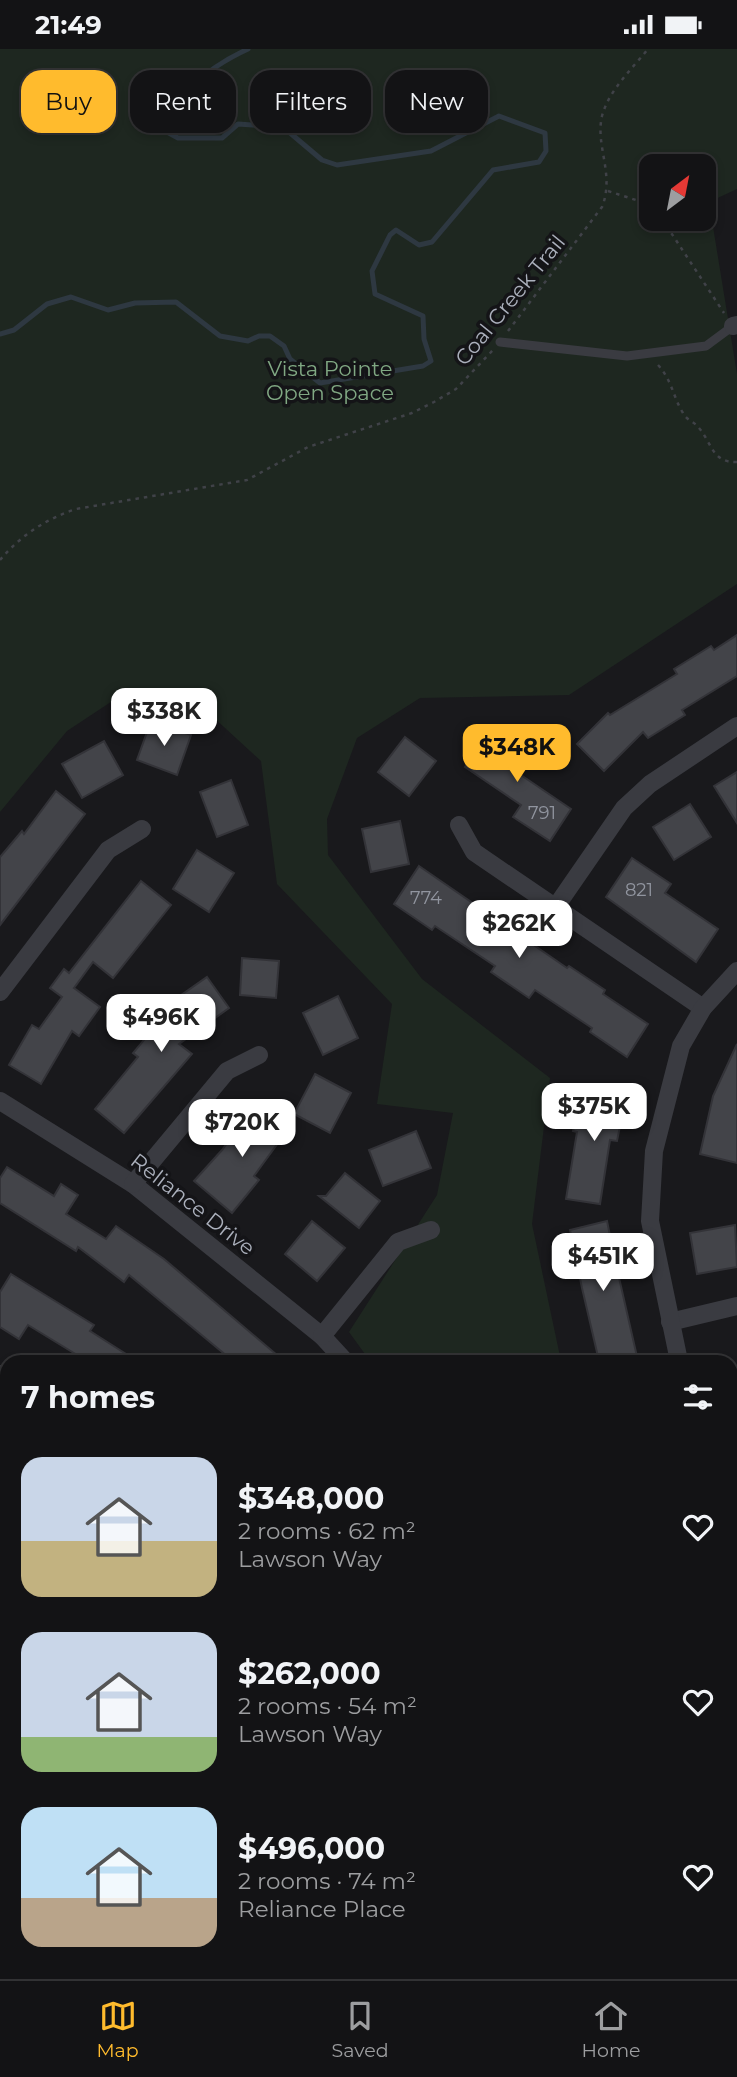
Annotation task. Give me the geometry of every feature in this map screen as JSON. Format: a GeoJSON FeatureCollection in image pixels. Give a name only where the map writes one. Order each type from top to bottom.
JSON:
{"type":"FeatureCollection","features":[{"type":"Feature","properties":{"kind":"street"},"geometry":{"type":"LineString","coordinates":[[555,908],[624,808],[650,784],[737,726]]}},
{"type":"Feature","properties":{"kind":"street"},"geometry":{"type":"LineString","coordinates":[[460,825],[474,852],[703,1008]]}},
{"type":"Feature","properties":{"kind":"street"},"geometry":{"type":"LineString","coordinates":[[0,992],[108,850],[142,829]]}},
{"type":"Feature","properties":{"kind":"street"},"geometry":{"type":"LineString","coordinates":[[678,1355],[649,1221],[654,1151],[681,1046],[703,1008],[737,971]]}},
{"type":"Feature","properties":{"kind":"street"},"geometry":{"type":"LineString","coordinates":[[134,1184],[227,1071],[259,1055]]}},
{"type":"Feature","properties":{"kind":"street","name":"Reliance Drive"},"geometry":{"type":"LineString","coordinates":[[0,1101],[134,1184],[322,1336],[339,1355]]}},
{"type":"Feature","properties":{"kind":"street"},"geometry":{"type":"LineString","coordinates":[[322,1336],[398,1242],[431,1230]]}},
{"type":"Feature","properties":{"kind":"street"},"geometry":{"type":"LineString","coordinates":[[670,1322],[737,1306]]}},
{"type":"Feature","properties":{"kind":"lane"},"geometry":{"type":"LineString","coordinates":[[500,342],[627,356],[706,345],[735,326]]}},
{"type":"Feature","properties":{"kind":"path"},"geometry":{"type":"LineString","coordinates":[[639,200],[608,191],[602,115],[612,93],[648,49]]}},
{"type":"Feature","properties":{"kind":"path","name":"Coal Creek Trail"},"geometry":{"type":"LineString","coordinates":[[0,560],[32,529],[57,515],[76,509],[247,481],[308,447],[412,413],[456,389],[500,342],[593,222],[608,191]]}},
{"type":"Feature","properties":{"kind":"path"},"geometry":{"type":"LineString","coordinates":[[670,231],[717,302]]}},
{"type":"Feature","properties":{"kind":"path"},"geometry":{"type":"LineString","coordinates":[[655,362],[669,376],[683,415],[699,428],[711,450],[719,459],[737,462]]}},
{"type":"Feature","properties":{"kind":"green space","name":"Vista Pointe Open Space"},"geometry":{"type":"Polygon","coordinates":[[[0,49],[737,49],[737,189],[716,199],[716,154],[639,154],[639,231],[714,231],[737,374],[737,584],[569,695],[420,698],[357,738],[327,819],[328,855],[422,979],[550,1078],[532,1224],[560,1355],[366,1355],[349,1332],[437,1195],[453,1113],[377,1104],[392,1004],[277,884],[261,761],[212,716],[129,690],[67,731],[0,812],[0,49]]]}},
{"type":"Feature","properties":{"kind":"building"},"geometry":{"type":"Polygon","coordinates":[[[737,635],[737,676],[682,710],[685,715],[648,738],[643,732],[604,771],[577,744],[608,713],[610,715],[677,674],[674,669],[711,646],[714,650],[737,635]]]}},
{"type":"Feature","properties":{"kind":"building"},"geometry":{"type":"Polygon","coordinates":[[[151,721],[191,735],[177,775],[137,760],[151,721]]]}},
{"type":"Feature","properties":{"kind":"building"},"geometry":{"type":"Polygon","coordinates":[[[491,729],[530,755],[518,773],[571,809],[550,841],[513,817],[521,805],[465,767],[491,729]]]}},
{"type":"Feature","properties":{"kind":"building"},"geometry":{"type":"Polygon","coordinates":[[[405,737],[436,761],[409,796],[378,772],[405,737]]]}},
{"type":"Feature","properties":{"kind":"building"},"geometry":{"type":"Polygon","coordinates":[[[104,741],[123,775],[82,798],[62,764],[104,741]]]}},
{"type":"Feature","properties":{"kind":"building"},"geometry":{"type":"Polygon","coordinates":[[[737,772],[737,823],[714,786],[737,772]]]}},
{"type":"Feature","properties":{"kind":"building"},"geometry":{"type":"Polygon","coordinates":[[[231,780],[248,825],[217,837],[200,792],[231,780]]]}},
{"type":"Feature","properties":{"kind":"building"},"geometry":{"type":"Polygon","coordinates":[[[56,791],[85,814],[0,925],[0,857],[22,831],[24,834],[56,791]]]}},
{"type":"Feature","properties":{"kind":"building"},"geometry":{"type":"Polygon","coordinates":[[[690,804],[711,837],[674,860],[653,827],[690,804]]]}},
{"type":"Feature","properties":{"kind":"building"},"geometry":{"type":"Polygon","coordinates":[[[400,821],[409,864],[371,872],[362,829],[400,821]]]}},
{"type":"Feature","properties":{"kind":"building"},"geometry":{"type":"Polygon","coordinates":[[[197,850],[234,873],[209,912],[173,889],[197,850]]]}},
{"type":"Feature","properties":{"kind":"building"},"geometry":{"type":"Polygon","coordinates":[[[632,858],[671,884],[665,893],[718,929],[696,962],[606,897],[632,858]]]}},
{"type":"Feature","properties":{"kind":"building"},"geometry":{"type":"Polygon","coordinates":[[[419,866],[567,968],[569,966],[605,990],[603,994],[648,1024],[627,1057],[590,1032],[592,1028],[535,990],[529,998],[491,972],[495,966],[435,926],[432,930],[394,904],[419,866]]]}},
{"type":"Feature","properties":{"kind":"building"},"geometry":{"type":"Polygon","coordinates":[[[141,881],[171,905],[113,978],[93,962],[74,988],[100,1007],[79,1036],[72,1031],[41,1084],[9,1065],[32,1025],[39,1029],[62,997],[50,988],[64,969],[69,973],[141,881]]]}},
{"type":"Feature","properties":{"kind":"building"},"geometry":{"type":"Polygon","coordinates":[[[242,958],[279,961],[276,998],[240,995],[242,958]]]}},
{"type":"Feature","properties":{"kind":"building"},"geometry":{"type":"Polygon","coordinates":[[[207,977],[229,1008],[179,1044],[192,1054],[124,1133],[95,1109],[138,1057],[133,1053],[170,1009],[167,1005],[207,977]]]}},
{"type":"Feature","properties":{"kind":"building"},"geometry":{"type":"Polygon","coordinates":[[[338,996],[358,1038],[323,1055],[303,1013],[338,996]]]}},
{"type":"Feature","properties":{"kind":"building"},"geometry":{"type":"Polygon","coordinates":[[[737,1044],[737,1163],[700,1154],[713,1096],[737,1044]]]}},
{"type":"Feature","properties":{"kind":"building"},"geometry":{"type":"Polygon","coordinates":[[[315,1074],[351,1093],[330,1133],[294,1114],[315,1074]]]}},
{"type":"Feature","properties":{"kind":"building"},"geometry":{"type":"Polygon","coordinates":[[[583,1088],[626,1097],[617,1141],[610,1140],[600,1204],[566,1199],[577,1132],[573,1131],[583,1088]]]}},
{"type":"Feature","properties":{"kind":"building"},"geometry":{"type":"Polygon","coordinates":[[[256,1104],[289,1128],[254,1176],[259,1180],[232,1213],[194,1181],[222,1150],[256,1104]]]}},
{"type":"Feature","properties":{"kind":"building"},"geometry":{"type":"Polygon","coordinates":[[[416,1131],[431,1168],[383,1186],[369,1150],[416,1131]]]}},
{"type":"Feature","properties":{"kind":"building"},"geometry":{"type":"Polygon","coordinates":[[[7,1167],[54,1196],[61,1184],[78,1195],[66,1214],[106,1239],[116,1226],[164,1259],[277,1355],[226,1355],[129,1275],[124,1282],[78,1247],[76,1251],[0,1203],[0,1178],[7,1167]]]}},
{"type":"Feature","properties":{"kind":"building"},"geometry":{"type":"Polygon","coordinates":[[[345,1173],[380,1201],[359,1228],[319,1196],[326,1196],[345,1173]]]}},
{"type":"Feature","properties":{"kind":"building"},"geometry":{"type":"Polygon","coordinates":[[[312,1221],[345,1248],[317,1281],[285,1254],[312,1221]]]}},
{"type":"Feature","properties":{"kind":"building"},"geometry":{"type":"Polygon","coordinates":[[[607,1221],[637,1355],[598,1355],[570,1230],[607,1221]]]}},
{"type":"Feature","properties":{"kind":"building"},"geometry":{"type":"Polygon","coordinates":[[[735,1225],[737,1267],[697,1274],[690,1233],[735,1225]]]}},
{"type":"Feature","properties":{"kind":"building"},"geometry":{"type":"Polygon","coordinates":[[[11,1274],[94,1325],[90,1331],[128,1355],[77,1355],[28,1325],[19,1339],[0,1327],[0,1292],[11,1274]]]}},
{"type":"Feature","properties":{"kind":"waterway"},"geometry":{"type":"LineString","coordinates":[[0,334],[14,330],[47,304],[71,297],[108,310],[135,303],[176,302],[220,336],[248,341],[259,336],[270,336],[284,346],[290,359],[320,383],[423,366],[431,361],[424,339],[423,316],[375,294],[372,271],[390,235],[396,230],[419,245],[432,242],[493,170],[539,162],[546,151],[545,133],[499,116],[431,151],[337,165],[322,160],[283,127],[238,124],[222,138],[178,138],[167,132],[179,104],[197,81],[221,63],[248,49]]}}]}
